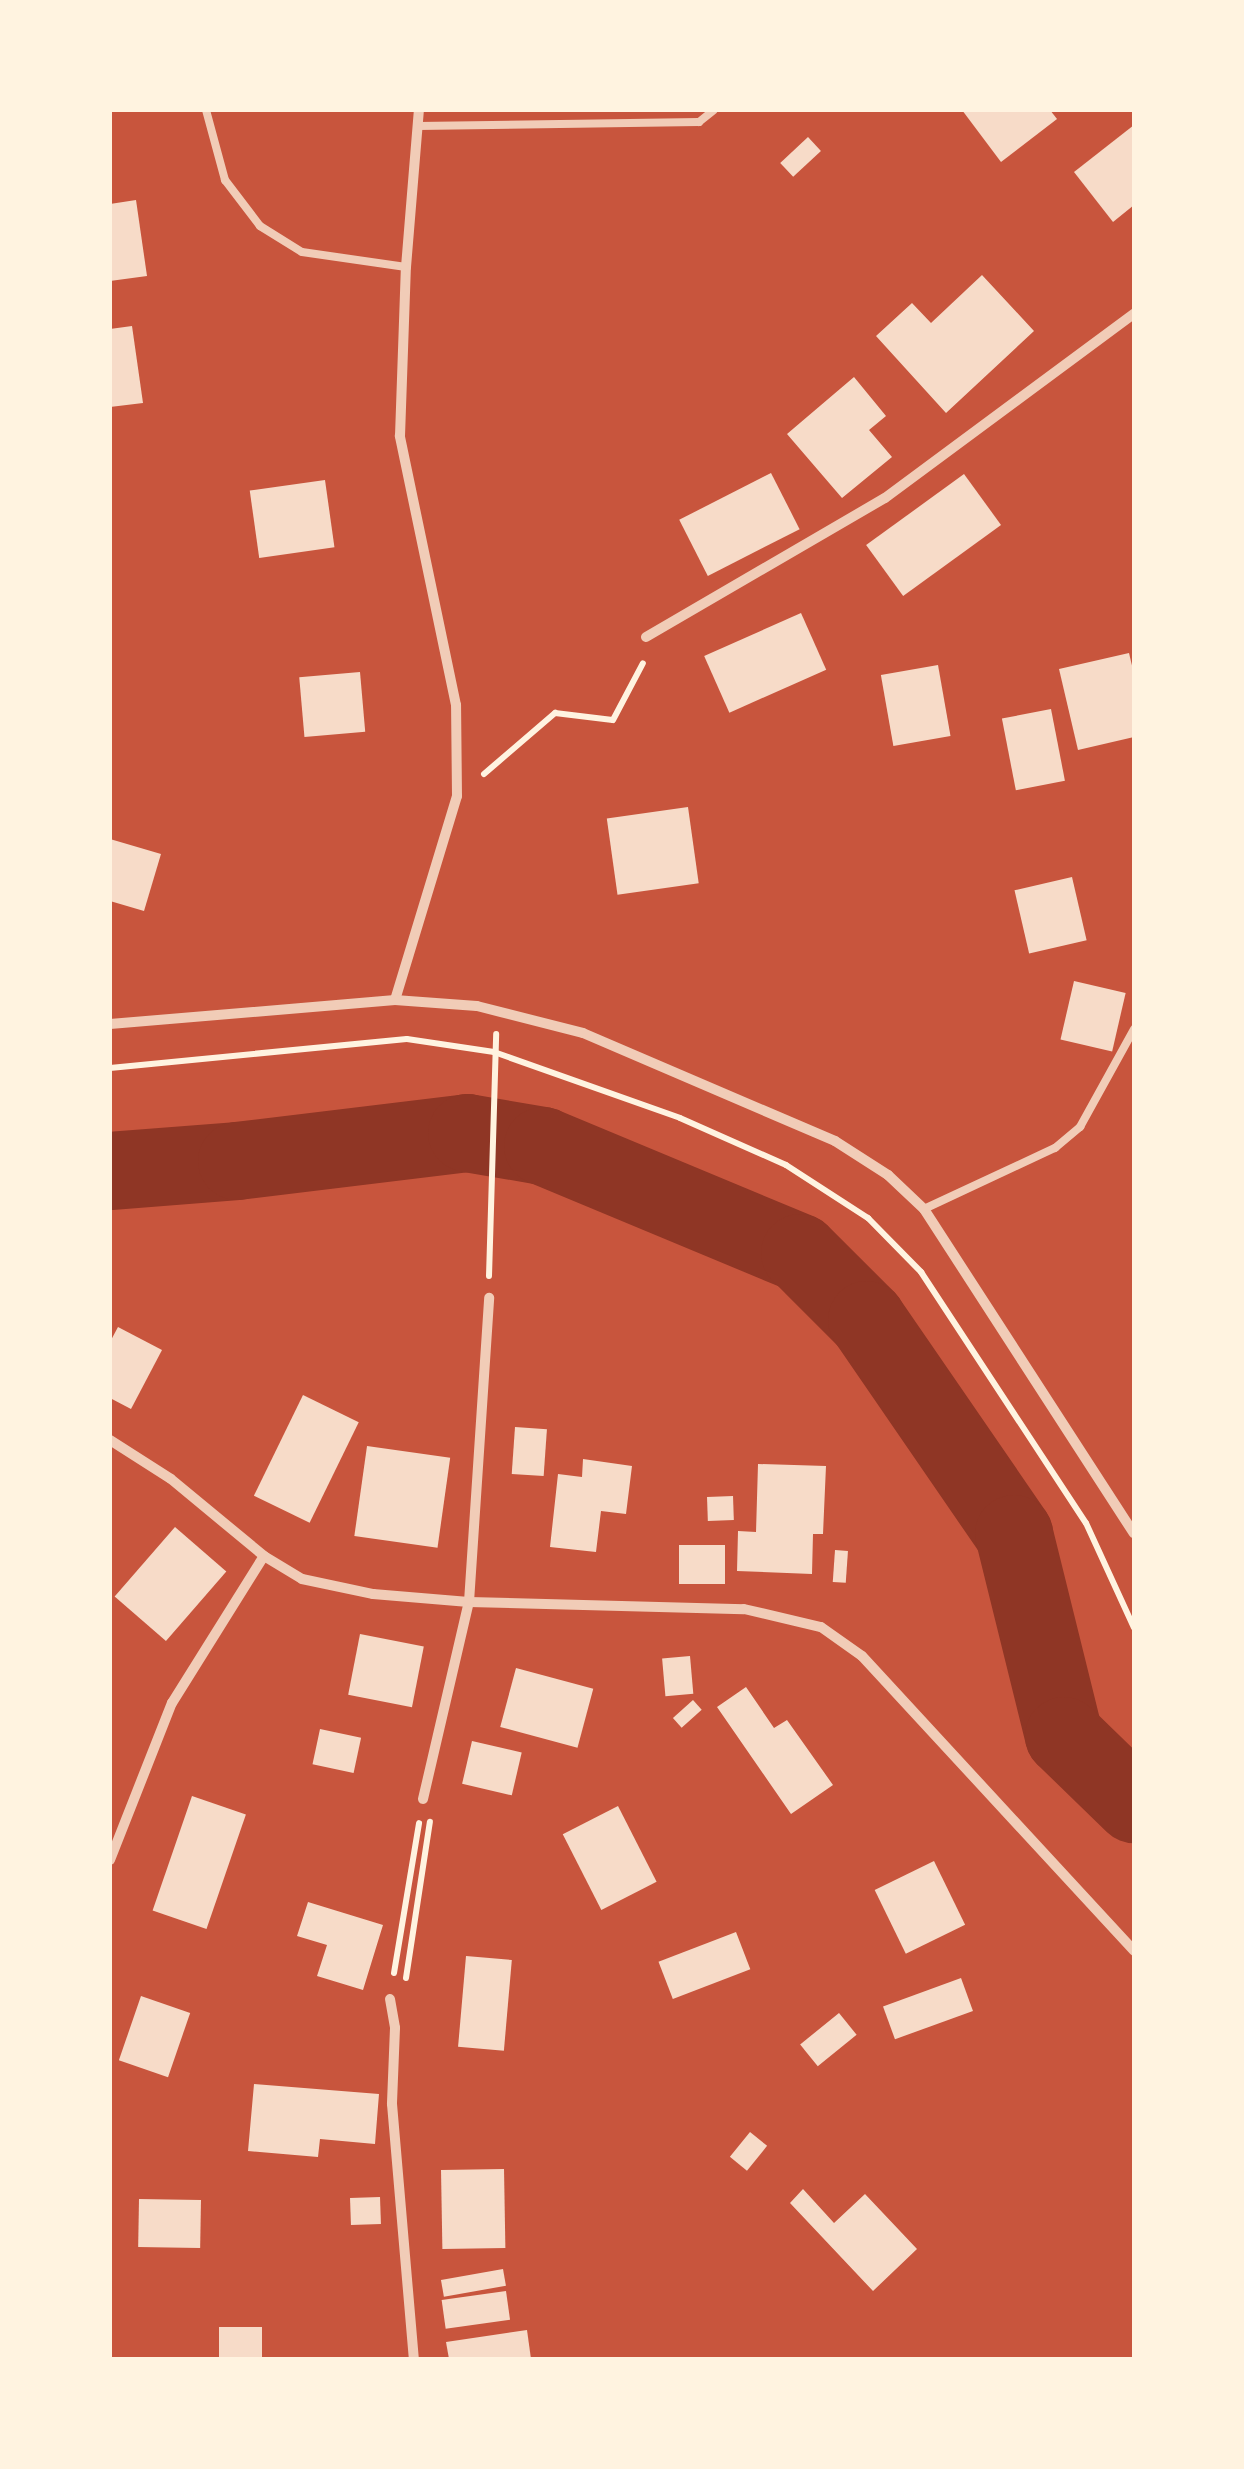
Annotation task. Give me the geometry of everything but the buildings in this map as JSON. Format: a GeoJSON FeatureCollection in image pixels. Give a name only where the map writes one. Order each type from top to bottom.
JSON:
{"type":"FeatureCollection","features":[{"type":"Feature","properties":{"kind":"street"},"geometry":{"type":"LineString","coordinates":[[395,1000],[457,796],[456,704],[400,436],[406,268],[419,110]]}},
{"type":"Feature","properties":{"kind":"street"},"geometry":{"type":"LineString","coordinates":[[646,636],[885,498],[1134,314]]}},
{"type":"Feature","properties":{"kind":"street"},"geometry":{"type":"LineString","coordinates":[[110,1024],[395,1000],[500,1012],[583,1033],[835,1141],[888,1175],[924,1209],[1134,1533]]}},
{"type":"Feature","properties":{"kind":"street"},"geometry":{"type":"LineString","coordinates":[[423,1799],[469,1602],[490,1298]]}},
{"type":"Feature","properties":{"kind":"street"},"geometry":{"type":"LineString","coordinates":[[110,1440],[172,1479],[264,1556],[302,1579],[373,1594],[469,1602],[744,1609],[821,1627],[862,1656],[1134,1950]]}},
{"type":"Feature","properties":{"kind":"street"},"geometry":{"type":"LineString","coordinates":[[110,1860],[172,1703],[264,1556]]}},
{"type":"Feature","properties":{"kind":"street"},"geometry":{"type":"LineString","coordinates":[[390,1999],[396,2028],[392,2104],[414,2359]]}},
{"type":"Feature","properties":{"kind":"lane"},"geometry":{"type":"LineString","coordinates":[[206,110],[226,180],[260,226],[302,252],[406,268]]}},
{"type":"Feature","properties":{"kind":"lane"},"geometry":{"type":"LineString","coordinates":[[418,126],[699,122],[714,110]]}},
{"type":"Feature","properties":{"kind":"lane"},"geometry":{"type":"LineString","coordinates":[[924,1209],[1055,1148],[1080,1127],[1134,1029]]}},
{"type":"Feature","properties":{"kind":"path"},"geometry":{"type":"LineString","coordinates":[[457,796],[555,712],[613,720],[642,668],[646,636]]}},
{"type":"Feature","properties":{"kind":"path"},"geometry":{"type":"LineString","coordinates":[[490,1298],[488,1192],[494,1052],[500,1012]]}},
{"type":"Feature","properties":{"kind":"path"},"geometry":{"type":"LineString","coordinates":[[110,1068],[406,1039],[494,1052],[786,1165],[868,1218],[922,1272],[1086,1523],[1134,1628]]}},
{"type":"Feature","properties":{"kind":"path"},"geometry":{"type":"LineString","coordinates":[[396,2028],[433,1803],[429,1777]]}},
{"type":"Feature","properties":{"kind":"path"},"geometry":{"type":"LineString","coordinates":[[390,1999],[423,1799]]}},
{"type":"Feature","properties":{"kind":"waterway"},"geometry":{"type":"LineString","coordinates":[[110,1171],[237,1161],[467,1133],[543,1146],[800,1253],[867,1320],[1014,1534],[1064,1736],[1134,1804]]}}]}
